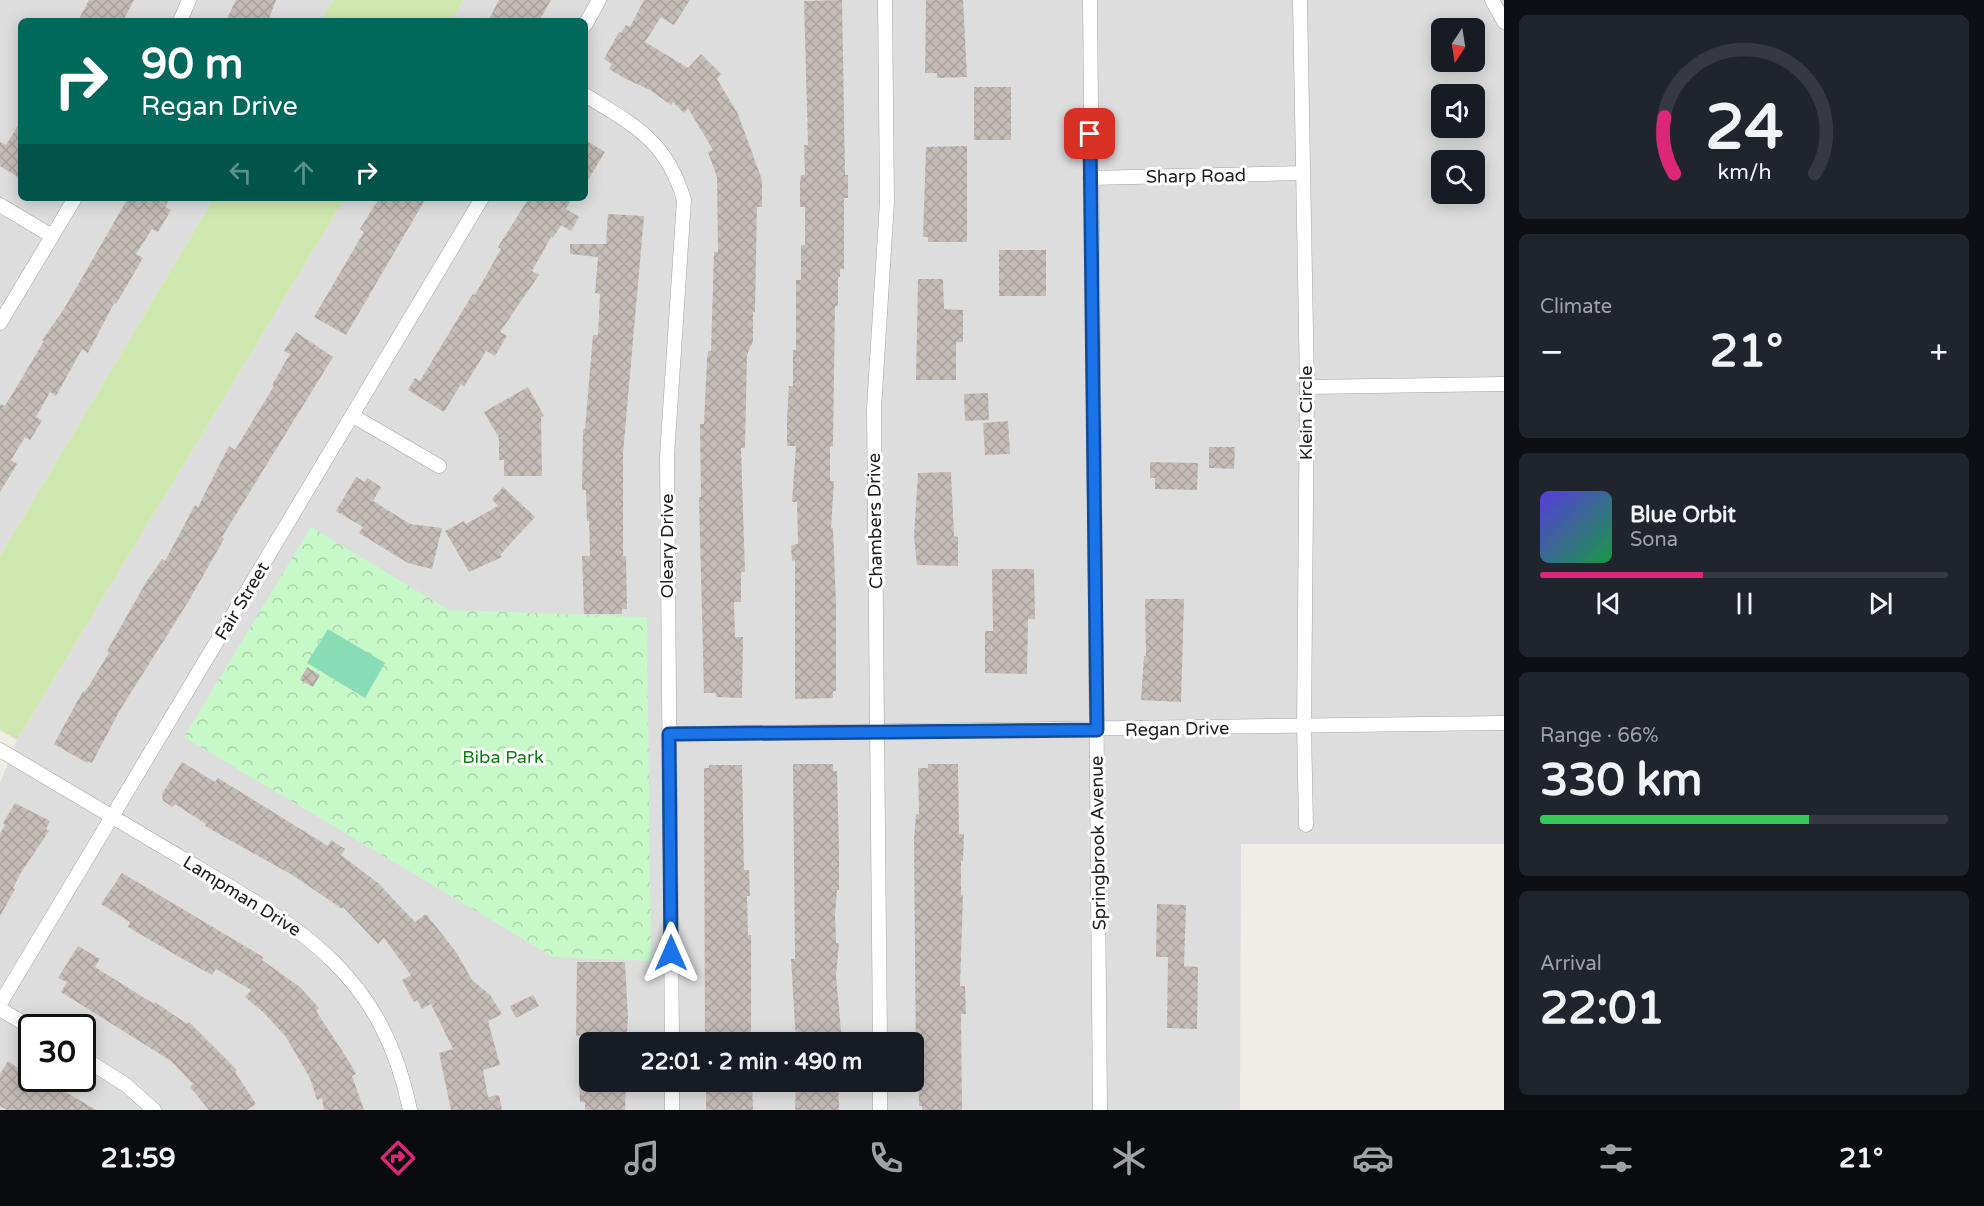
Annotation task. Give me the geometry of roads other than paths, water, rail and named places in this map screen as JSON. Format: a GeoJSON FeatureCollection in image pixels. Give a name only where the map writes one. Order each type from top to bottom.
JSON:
{"type":"FeatureCollection","features":[{"type":"Feature","properties":{"kind":"street"},"geometry":{"type":"LineString","coordinates":[[181,18],[189,0]]}},
{"type":"Feature","properties":{"kind":"street"},"geometry":{"type":"LineString","coordinates":[[588,20],[599,0]]}},
{"type":"Feature","properties":{"kind":"street","name":"Chambers Drive"},"geometry":{"type":"LineString","coordinates":[[880,1032],[874,408],[887,192],[885,0]]}},
{"type":"Feature","properties":{"kind":"street","name":"Springbrook Avenue"},"geometry":{"type":"LineString","coordinates":[[1090,0],[1100,1110]]}},
{"type":"Feature","properties":{"kind":"street","name":"Klein Circle"},"geometry":{"type":"LineString","coordinates":[[1300,0],[1307,387],[1304,727],[1306,825]]}},
{"type":"Feature","properties":{"kind":"street"},"geometry":{"type":"LineString","coordinates":[[1492,0],[1504,22]]}},
{"type":"Feature","properties":{"kind":"street","name":"Oleary Drive"},"geometry":{"type":"LineString","coordinates":[[588,97],[638,127],[651,138],[670,164],[684,201],[666,456],[672,1032]]}},
{"type":"Feature","properties":{"kind":"street","name":"Sharp Road"},"geometry":{"type":"LineString","coordinates":[[1090,178],[1303,173]]}},
{"type":"Feature","properties":{"kind":"street"},"geometry":{"type":"LineString","coordinates":[[0,323],[73,201]]}},
{"type":"Feature","properties":{"kind":"street","name":"Fair Street"},"geometry":{"type":"LineString","coordinates":[[0,1004],[480,201]]}},
{"type":"Feature","properties":{"kind":"street"},"geometry":{"type":"LineString","coordinates":[[0,205],[52,236]]}},
{"type":"Feature","properties":{"kind":"street"},"geometry":{"type":"LineString","coordinates":[[1307,387],[1504,384]]}},
{"type":"Feature","properties":{"kind":"street"},"geometry":{"type":"LineString","coordinates":[[353,416],[440,466]]}},
{"type":"Feature","properties":{"kind":"street","name":"Regan Drive"},"geometry":{"type":"LineString","coordinates":[[669,734],[1504,723]]}},
{"type":"Feature","properties":{"kind":"street","name":"Lampman Drive"},"geometry":{"type":"LineString","coordinates":[[0,750],[272,912],[320,946],[358,987],[372,1009],[392,1047],[410,1110]]}},
{"type":"Feature","properties":{"kind":"street"},"geometry":{"type":"LineString","coordinates":[[0,1009],[18,1020]]}},
{"type":"Feature","properties":{"kind":"street"},"geometry":{"type":"LineString","coordinates":[[96,1066],[126,1084],[154,1110]]}},
{"type":"Feature","properties":{"kind":"street"},"geometry":{"type":"LineString","coordinates":[[672,1092],[672,1110]]}},
{"type":"Feature","properties":{"kind":"street"},"geometry":{"type":"LineString","coordinates":[[880,1092],[880,1110]]}},
{"type":"Feature","properties":{"kind":"park label","name":"Biba Park"},"geometry":{"type":"Point","coordinates":[503,757]}}]}
